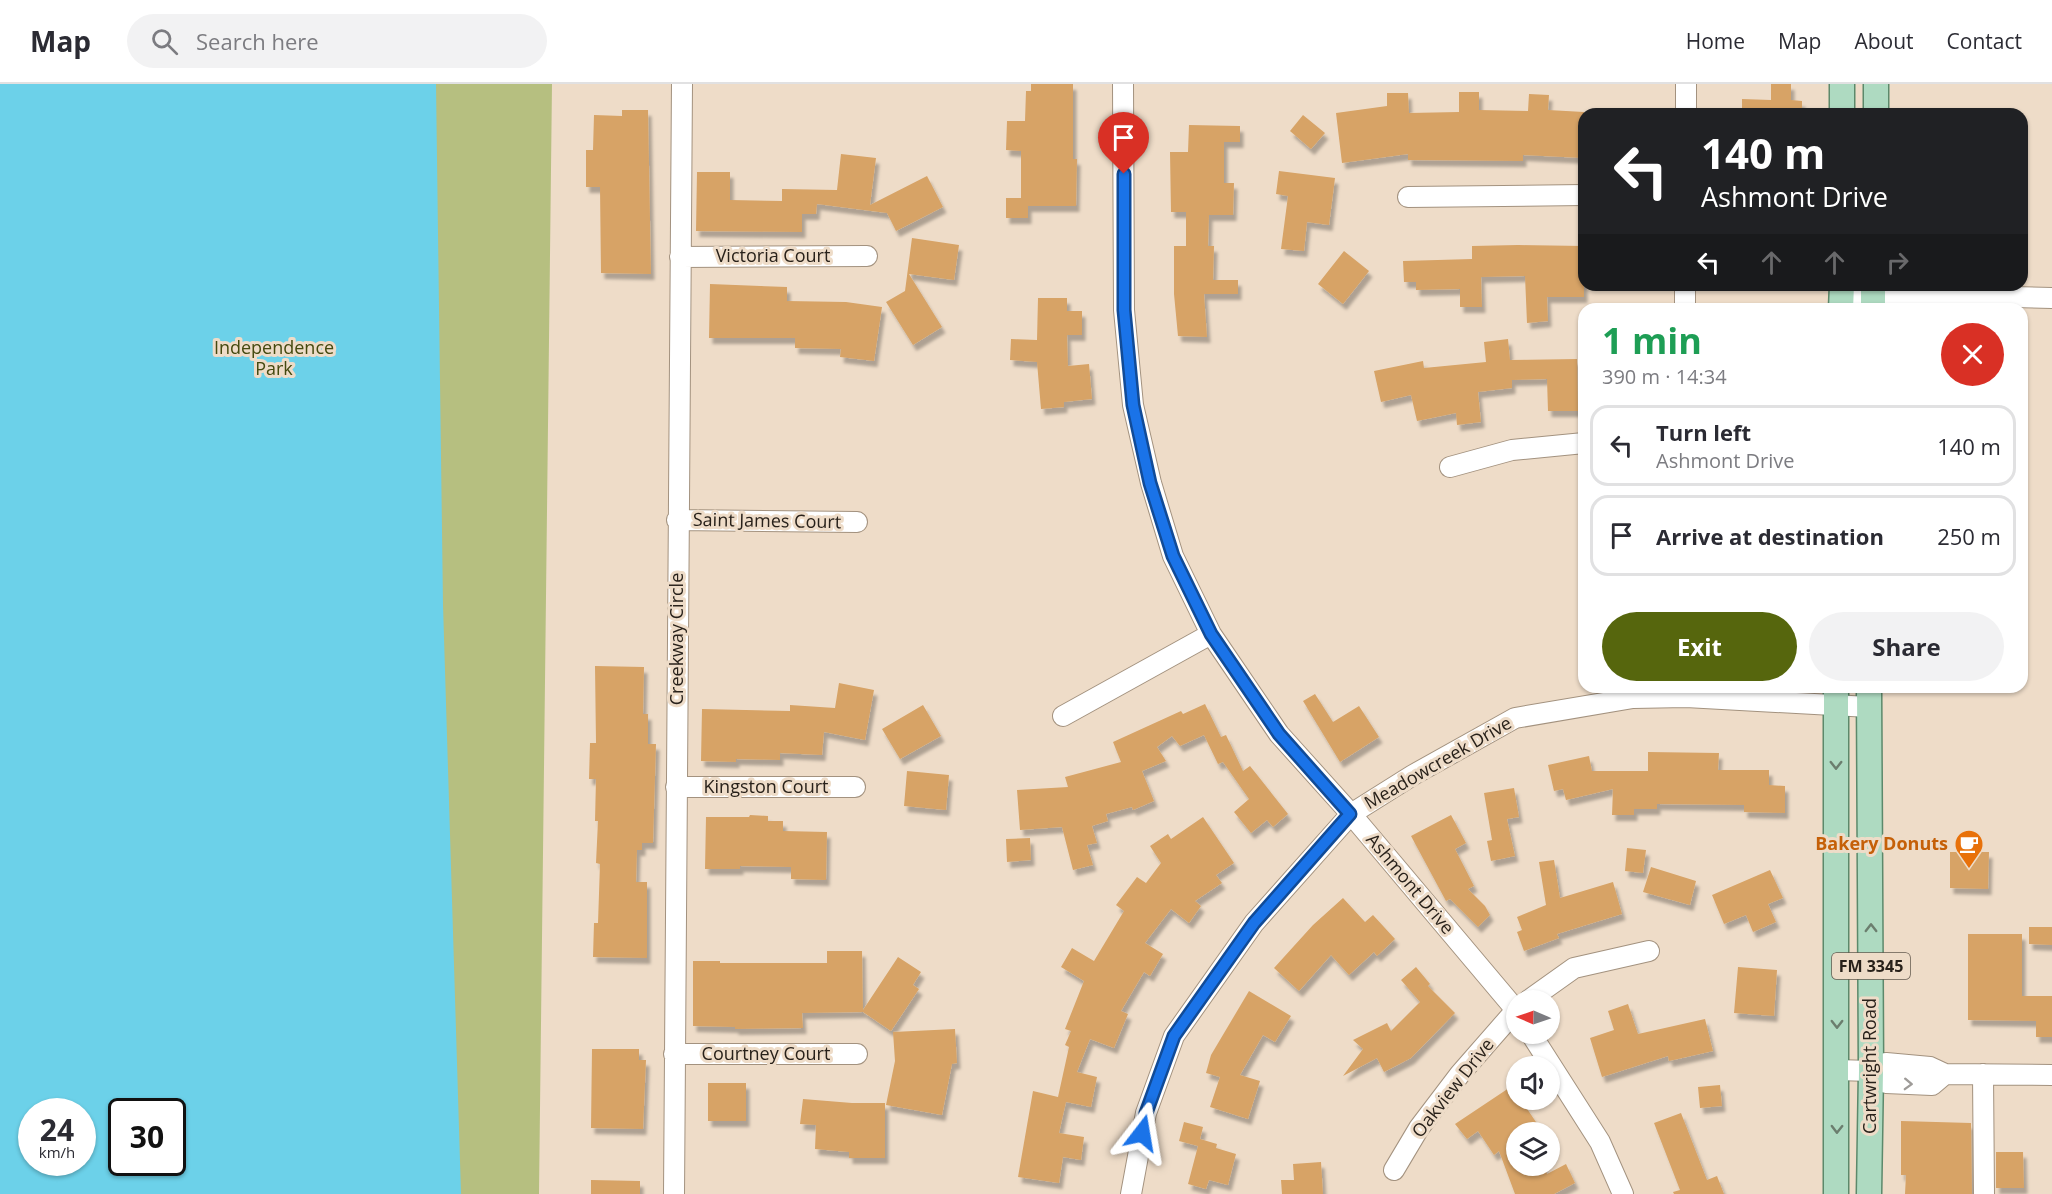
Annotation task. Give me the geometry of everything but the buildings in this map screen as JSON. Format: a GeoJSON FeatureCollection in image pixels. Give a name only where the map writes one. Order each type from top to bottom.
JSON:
{"type":"FeatureCollection","features":[{"type":"Feature","properties":{"kind":"main road"},"geometry":{"type":"LineString","coordinates":[[1842,84],[1842,108]]}},
{"type":"Feature","properties":{"kind":"main road"},"geometry":{"type":"LineString","coordinates":[[1876,84],[1876,108]]}},
{"type":"Feature","properties":{"kind":"main road","name":"Cartwright Road"},"geometry":{"type":"LineString","coordinates":[[1836,697],[1836,1194]]}},
{"type":"Feature","properties":{"kind":"main road","name":"Cartwright Road"},"geometry":{"type":"LineString","coordinates":[[1869,697],[1871,1071],[1869,1194]]}},
{"type":"Feature","properties":{"kind":"street","name":"Creekway Circle"},"geometry":{"type":"LineString","coordinates":[[674,1194],[677,520],[682,84]]}},
{"type":"Feature","properties":{"kind":"street","name":"Ashmont Drive"},"geometry":{"type":"LineString","coordinates":[[1123,84],[1124,310],[1133,405],[1150,483],[1173,556],[1211,634],[1279,734],[1506,998]]}},
{"type":"Feature","properties":{"kind":"street"},"geometry":{"type":"LineString","coordinates":[[1686,84],[1686,108]]}},
{"type":"Feature","properties":{"kind":"street"},"geometry":{"type":"LineString","coordinates":[[1408,198],[1578,195]]}},
{"type":"Feature","properties":{"kind":"street","name":"Victoria Court"},"geometry":{"type":"LineString","coordinates":[[680,257],[867,256]]}},
{"type":"Feature","properties":{"kind":"street"},"geometry":{"type":"LineString","coordinates":[[1842,296],[2052,298]]}},
{"type":"Feature","properties":{"kind":"street"},"geometry":{"type":"LineString","coordinates":[[1450,467],[1512,450],[1578,444]]}},
{"type":"Feature","properties":{"kind":"street","name":"Saint James Court"},"geometry":{"type":"LineString","coordinates":[[677,520],[857,522]]}},
{"type":"Feature","properties":{"kind":"street"},"geometry":{"type":"LineString","coordinates":[[1063,716],[1211,634]]}},
{"type":"Feature","properties":{"kind":"street","name":"Meadowcreek Drive"},"geometry":{"type":"LineString","coordinates":[[1131,1194],[1146,1113],[1174,1036],[1254,923],[1350,814],[1413,775],[1515,718],[1677,693]]}},
{"type":"Feature","properties":{"kind":"street","name":"Meadowcreek Drive"},"geometry":{"type":"LineString","coordinates":[[1716,693],[1869,697]]}},
{"type":"Feature","properties":{"kind":"street","name":"Kingston Court"},"geometry":{"type":"LineString","coordinates":[[676,787],[855,787]]}},
{"type":"Feature","properties":{"kind":"street"},"geometry":{"type":"LineString","coordinates":[[1543,990],[1574,968],[1649,951]]}},
{"type":"Feature","properties":{"kind":"street","name":"Oakview Drive"},"geometry":{"type":"LineString","coordinates":[[1395,1170],[1426,1119],[1460,1074],[1506,1021]]}},
{"type":"Feature","properties":{"kind":"street"},"geometry":{"type":"LineString","coordinates":[[1537,1044],[1599,1142],[1623,1194]]}},
{"type":"Feature","properties":{"kind":"street","name":"Courtney Court"},"geometry":{"type":"LineString","coordinates":[[674,1054],[857,1054]]}},
{"type":"Feature","properties":{"kind":"street"},"geometry":{"type":"LineString","coordinates":[[1837,1070],[1871,1071],[1886,1063],[1930,1067],[1945,1074],[2052,1076]]}},
{"type":"Feature","properties":{"kind":"street"},"geometry":{"type":"LineString","coordinates":[[1983,1074],[1984,1194]]}},
{"type":"Feature","properties":{"kind":"green space","name":"Independence Park"},"geometry":{"type":"Polygon","coordinates":[[[0,84],[552,84],[539,1194],[0,1194],[0,84]]]}},
{"type":"Feature","properties":{"kind":"water","name":"Independence Park"},"geometry":{"type":"Polygon","coordinates":[[[0,84],[436,84],[443,605],[461,1194],[0,1194],[0,84]]]}},
{"type":"Feature","properties":{"kind":"place","name":"Bakery Donuts"},"geometry":{"type":"Point","coordinates":[1969,870]}},
{"type":"Feature","properties":{"kind":"route"},"geometry":{"type":"LineString","coordinates":[[1124,174],[1124,310],[1133,405],[1150,483],[1173,556],[1211,634],[1279,734],[1350,814],[1254,923],[1174,1036],[1146,1113],[1142,1133]]}}]}
